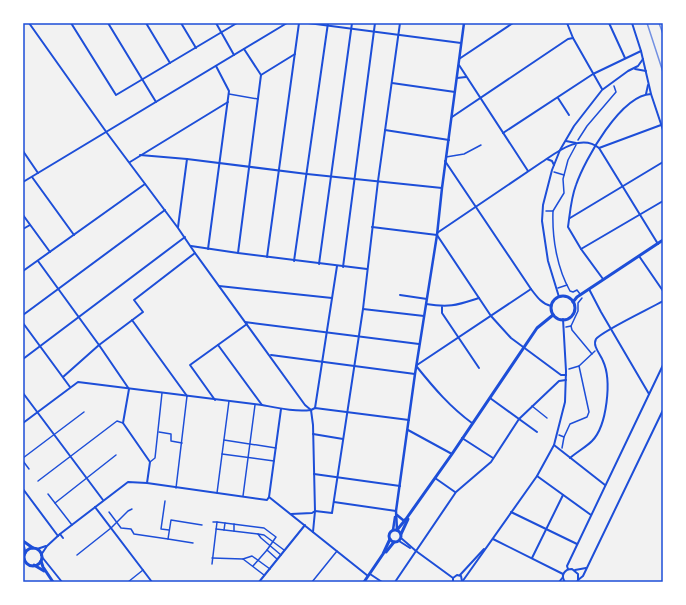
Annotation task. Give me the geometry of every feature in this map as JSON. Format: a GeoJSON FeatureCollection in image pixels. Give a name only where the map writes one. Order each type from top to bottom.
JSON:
{"type":"FeatureCollection","features":[{"type":"Feature","properties":{"kind":"main road"},"geometry":{"type":"LineString","coordinates":[[573,302],[565,296],[554,300],[551,306],[553,315],[559,319],[570,316],[574,310],[573,302],[577,297],[663,240]]}},
{"type":"Feature","properties":{"kind":"main road"},"geometry":{"type":"LineString","coordinates":[[383,554],[390,539],[389,535],[406,519],[415,507],[537,328],[553,315]]}},
{"type":"Feature","properties":{"kind":"main road"},"geometry":{"type":"LineString","coordinates":[[364,582],[383,554],[394,542],[399,541],[415,507]]}},
{"type":"Feature","properties":{"kind":"main road"},"geometry":{"type":"LineString","coordinates":[[395,530],[401,536]]}},
{"type":"Feature","properties":{"kind":"main road"},"geometry":{"type":"LineString","coordinates":[[390,539],[394,542]]}},
{"type":"Feature","properties":{"kind":"main road"},"geometry":{"type":"LineString","coordinates":[[23,543],[37,549],[47,574]]}},
{"type":"Feature","properties":{"kind":"main road"},"geometry":{"type":"LineString","coordinates":[[23,543],[25,553],[24,560],[28,564],[40,568],[53,582]]}},
{"type":"Feature","properties":{"kind":"main road"},"geometry":{"type":"LineString","coordinates":[[25,553],[28,549],[33,548]]}},
{"type":"Feature","properties":{"kind":"main road"},"geometry":{"type":"LineString","coordinates":[[34,566],[41,557]]}},
{"type":"Feature","properties":{"kind":"main road"},"geometry":{"type":"LineString","coordinates":[[23,566],[28,564]]}},
{"type":"Feature","properties":{"kind":"street"},"geometry":{"type":"LineString","coordinates":[[29,23],[305,405],[311,410],[315,511],[313,532]]}},
{"type":"Feature","properties":{"kind":"street"},"geometry":{"type":"LineString","coordinates":[[71,23],[116,95],[237,23]]}},
{"type":"Feature","properties":{"kind":"street"},"geometry":{"type":"LineString","coordinates":[[108,23],[156,102]]}},
{"type":"Feature","properties":{"kind":"street"},"geometry":{"type":"LineString","coordinates":[[146,23],[170,63]]}},
{"type":"Feature","properties":{"kind":"street"},"geometry":{"type":"LineString","coordinates":[[181,23],[196,48]]}},
{"type":"Feature","properties":{"kind":"street"},"geometry":{"type":"LineString","coordinates":[[216,23],[234,55]]}},
{"type":"Feature","properties":{"kind":"street"},"geometry":{"type":"LineString","coordinates":[[23,182],[107,133],[287,23]]}},
{"type":"Feature","properties":{"kind":"street"},"geometry":{"type":"LineString","coordinates":[[267,257],[299,23]]}},
{"type":"Feature","properties":{"kind":"street"},"geometry":{"type":"LineString","coordinates":[[308,23],[328,24],[374,32],[461,43]]}},
{"type":"Feature","properties":{"kind":"street"},"geometry":{"type":"LineString","coordinates":[[319,264],[352,23]]}},
{"type":"Feature","properties":{"kind":"street"},"geometry":{"type":"LineString","coordinates":[[343,267],[375,23]]}},
{"type":"Feature","properties":{"kind":"street"},"geometry":{"type":"LineString","coordinates":[[291,514],[312,513],[315,511],[332,513],[363,309],[372,227],[400,23]]}},
{"type":"Feature","properties":{"kind":"street"},"geometry":{"type":"LineString","coordinates":[[395,530],[415,374],[437,235],[464,23]]}},
{"type":"Feature","properties":{"kind":"street"},"geometry":{"type":"LineString","coordinates":[[460,59],[513,23]]}},
{"type":"Feature","properties":{"kind":"street"},"geometry":{"type":"LineString","coordinates":[[567,23],[573,38],[602,90]]}},
{"type":"Feature","properties":{"kind":"street"},"geometry":{"type":"LineString","coordinates":[[609,23],[625,58]]}},
{"type":"Feature","properties":{"kind":"street"},"geometry":{"type":"LineString","coordinates":[[632,23],[642,51],[651,94],[663,130]]}},
{"type":"Feature","properties":{"kind":"street"},"geometry":{"type":"LineString","coordinates":[[294,261],[328,24]]}},
{"type":"Feature","properties":{"kind":"street"},"geometry":{"type":"LineString","coordinates":[[452,117],[568,39],[573,38]]}},
{"type":"Feature","properties":{"kind":"street"},"geometry":{"type":"LineString","coordinates":[[238,254],[261,75],[244,49]]}},
{"type":"Feature","properties":{"kind":"street"},"geometry":{"type":"LineString","coordinates":[[503,134],[593,74],[642,51]]}},
{"type":"Feature","properties":{"kind":"street"},"geometry":{"type":"LineString","coordinates":[[261,75],[295,54]]}},
{"type":"Feature","properties":{"kind":"street"},"geometry":{"type":"LineString","coordinates":[[559,297],[548,261],[542,221],[543,205],[554,165],[560,150],[574,126],[602,90],[638,66],[643,59]]}},
{"type":"Feature","properties":{"kind":"street"},"geometry":{"type":"LineString","coordinates":[[459,65],[528,171]]}},
{"type":"Feature","properties":{"kind":"street"},"geometry":{"type":"LineString","coordinates":[[208,249],[229,94],[229,91],[216,66]]}},
{"type":"Feature","properties":{"kind":"street"},"geometry":{"type":"LineString","coordinates":[[634,69],[646,71]]}},
{"type":"Feature","properties":{"kind":"street"},"geometry":{"type":"LineString","coordinates":[[457,78],[466,77]]}},
{"type":"Feature","properties":{"kind":"street"},"geometry":{"type":"LineString","coordinates":[[646,94],[648,81]]}},
{"type":"Feature","properties":{"kind":"street"},"geometry":{"type":"LineString","coordinates":[[392,83],[455,92]]}},
{"type":"Feature","properties":{"kind":"street"},"geometry":{"type":"LineString","coordinates":[[580,294],[577,290],[570,292],[567,285],[554,239],[553,211],[564,193],[564,176],[568,160],[587,126],[616,92],[614,86]]}},
{"type":"Feature","properties":{"kind":"street"},"geometry":{"type":"LineString","coordinates":[[229,94],[258,99]]}},
{"type":"Feature","properties":{"kind":"street"},"geometry":{"type":"LineString","coordinates":[[603,280],[581,249],[568,227],[576,185],[595,145],[623,109],[633,100],[646,94],[651,94]]}},
{"type":"Feature","properties":{"kind":"street"},"geometry":{"type":"LineString","coordinates":[[558,98],[570,115]]}},
{"type":"Feature","properties":{"kind":"street"},"geometry":{"type":"LineString","coordinates":[[130,162],[228,102]]}},
{"type":"Feature","properties":{"kind":"street"},"geometry":{"type":"LineString","coordinates":[[598,148],[661,125]]}},
{"type":"Feature","properties":{"kind":"street"},"geometry":{"type":"LineString","coordinates":[[385,130],[448,140]]}},
{"type":"Feature","properties":{"kind":"street"},"geometry":{"type":"LineString","coordinates":[[566,141],[571,143],[588,143],[595,145],[598,148],[658,244]]}},
{"type":"Feature","properties":{"kind":"street"},"geometry":{"type":"LineString","coordinates":[[372,227],[437,235],[546,159],[560,150],[577,143]]}},
{"type":"Feature","properties":{"kind":"street"},"geometry":{"type":"LineString","coordinates":[[446,156],[464,154],[481,145]]}},
{"type":"Feature","properties":{"kind":"street"},"geometry":{"type":"LineString","coordinates":[[23,152],[38,173]]}},
{"type":"Feature","properties":{"kind":"street"},"geometry":{"type":"LineString","coordinates":[[140,155],[442,188]]}},
{"type":"Feature","properties":{"kind":"street"},"geometry":{"type":"LineString","coordinates":[[178,228],[187,159]]}},
{"type":"Feature","properties":{"kind":"street"},"geometry":{"type":"LineString","coordinates":[[546,159],[552,161],[554,165]]}},
{"type":"Feature","properties":{"kind":"street"},"geometry":{"type":"LineString","coordinates":[[446,161],[538,299],[545,305],[551,306]]}},
{"type":"Feature","properties":{"kind":"street"},"geometry":{"type":"LineString","coordinates":[[570,218],[663,162]]}},
{"type":"Feature","properties":{"kind":"street"},"geometry":{"type":"LineString","coordinates":[[554,172],[564,176]]}},
{"type":"Feature","properties":{"kind":"street"},"geometry":{"type":"LineString","coordinates":[[32,177],[74,235]]}},
{"type":"Feature","properties":{"kind":"street"},"geometry":{"type":"LineString","coordinates":[[23,272],[145,184]]}},
{"type":"Feature","properties":{"kind":"street"},"geometry":{"type":"LineString","coordinates":[[581,249],[663,201]]}},
{"type":"Feature","properties":{"kind":"street"},"geometry":{"type":"LineString","coordinates":[[23,315],[165,210]]}},
{"type":"Feature","properties":{"kind":"street"},"geometry":{"type":"LineString","coordinates":[[546,211],[553,211]]}},
{"type":"Feature","properties":{"kind":"street"},"geometry":{"type":"LineString","coordinates":[[23,215],[50,252]]}},
{"type":"Feature","properties":{"kind":"street"},"geometry":{"type":"LineString","coordinates":[[23,229],[30,225]]}},
{"type":"Feature","properties":{"kind":"street"},"geometry":{"type":"LineString","coordinates":[[437,235],[491,316],[511,338],[561,375],[566,375]]}},
{"type":"Feature","properties":{"kind":"street"},"geometry":{"type":"LineString","coordinates":[[23,359],[185,237]]}},
{"type":"Feature","properties":{"kind":"street"},"geometry":{"type":"LineString","coordinates":[[191,246],[238,254],[367,270]]}},
{"type":"Feature","properties":{"kind":"street"},"geometry":{"type":"LineString","coordinates":[[63,376],[99,345],[143,312],[134,300],[195,254]]}},
{"type":"Feature","properties":{"kind":"street"},"geometry":{"type":"LineString","coordinates":[[639,256],[663,291]]}},
{"type":"Feature","properties":{"kind":"street"},"geometry":{"type":"LineString","coordinates":[[38,261],[129,389],[123,423]]}},
{"type":"Feature","properties":{"kind":"street"},"geometry":{"type":"LineString","coordinates":[[315,408],[337,266]]}},
{"type":"Feature","properties":{"kind":"street"},"geometry":{"type":"LineString","coordinates":[[558,288],[567,285]]}},
{"type":"Feature","properties":{"kind":"street"},"geometry":{"type":"LineString","coordinates":[[219,286],[332,298]]}},
{"type":"Feature","properties":{"kind":"street"},"geometry":{"type":"LineString","coordinates":[[417,366],[531,289]]}},
{"type":"Feature","properties":{"kind":"street"},"geometry":{"type":"LineString","coordinates":[[589,289],[649,394]]}},
{"type":"Feature","properties":{"kind":"street"},"geometry":{"type":"LineString","coordinates":[[400,295],[427,299]]}},
{"type":"Feature","properties":{"kind":"street"},"geometry":{"type":"LineString","coordinates":[[426,304],[442,307],[459,305],[479,298]]}},
{"type":"Feature","properties":{"kind":"street"},"geometry":{"type":"LineString","coordinates":[[582,298],[578,302],[578,311],[571,326],[572,330],[592,354]]}},
{"type":"Feature","properties":{"kind":"street"},"geometry":{"type":"LineString","coordinates":[[570,458],[592,441],[600,430],[605,414],[608,387],[604,363],[596,348],[595,342],[597,338],[663,301]]}},
{"type":"Feature","properties":{"kind":"street"},"geometry":{"type":"LineString","coordinates":[[442,307],[442,313],[479,368]]}},
{"type":"Feature","properties":{"kind":"street"},"geometry":{"type":"LineString","coordinates":[[363,309],[424,316]]}},
{"type":"Feature","properties":{"kind":"street"},"geometry":{"type":"LineString","coordinates":[[462,582],[536,476],[554,445],[565,402],[566,375],[563,319]]}},
{"type":"Feature","properties":{"kind":"street"},"geometry":{"type":"LineString","coordinates":[[132,320],[187,396],[176,488]]}},
{"type":"Feature","properties":{"kind":"street"},"geometry":{"type":"LineString","coordinates":[[23,323],[70,387]]}},
{"type":"Feature","properties":{"kind":"street"},"geometry":{"type":"LineString","coordinates":[[215,400],[190,365],[246,323],[420,344]]}},
{"type":"Feature","properties":{"kind":"street"},"geometry":{"type":"LineString","coordinates":[[566,327],[571,326]]}},
{"type":"Feature","properties":{"kind":"street"},"geometry":{"type":"LineString","coordinates":[[218,345],[262,405]]}},
{"type":"Feature","properties":{"kind":"street"},"geometry":{"type":"LineString","coordinates":[[569,368],[579,366],[595,351]]}},
{"type":"Feature","properties":{"kind":"street"},"geometry":{"type":"LineString","coordinates":[[269,355],[415,374]]}},
{"type":"Feature","properties":{"kind":"street"},"geometry":{"type":"LineString","coordinates":[[559,582],[568,569],[567,566],[577,544],[663,365]]}},
{"type":"Feature","properties":{"kind":"street"},"geometry":{"type":"LineString","coordinates":[[417,366],[437,392],[455,410],[472,423]]}},
{"type":"Feature","properties":{"kind":"street"},"geometry":{"type":"LineString","coordinates":[[562,448],[564,437],[570,424],[588,417],[589,412],[579,366]]}},
{"type":"Feature","properties":{"kind":"street"},"geometry":{"type":"LineString","coordinates":[[395,582],[456,492],[491,462],[519,419],[559,381],[561,375]]}},
{"type":"Feature","properties":{"kind":"street"},"geometry":{"type":"LineString","coordinates":[[559,381],[566,380]]}},
{"type":"Feature","properties":{"kind":"street"},"geometry":{"type":"LineString","coordinates":[[23,423],[78,382],[255,404],[281,409],[302,411],[315,408],[409,420]]}},
{"type":"Feature","properties":{"kind":"street"},"geometry":{"type":"LineString","coordinates":[[23,393],[103,500]]}},
{"type":"Feature","properties":{"kind":"street"},"geometry":{"type":"LineString","coordinates":[[150,462],[155,458],[162,393]]}},
{"type":"Feature","properties":{"kind":"street"},"geometry":{"type":"LineString","coordinates":[[489,398],[536,432]]}},
{"type":"Feature","properties":{"kind":"street"},"geometry":{"type":"LineString","coordinates":[[217,493],[230,401]]}},
{"type":"Feature","properties":{"kind":"street"},"geometry":{"type":"LineString","coordinates":[[243,496],[255,404]]}},
{"type":"Feature","properties":{"kind":"street"},"geometry":{"type":"LineString","coordinates":[[532,406],[547,418]]}},
{"type":"Feature","properties":{"kind":"street"},"geometry":{"type":"LineString","coordinates":[[269,497],[281,409]]}},
{"type":"Feature","properties":{"kind":"street"},"geometry":{"type":"LineString","coordinates":[[577,581],[583,576],[663,410]]}},
{"type":"Feature","properties":{"kind":"street"},"geometry":{"type":"LineString","coordinates":[[29,469],[23,459],[84,412]]}},
{"type":"Feature","properties":{"kind":"street"},"geometry":{"type":"LineString","coordinates":[[38,482],[117,421],[123,423],[150,462],[148,483]]}},
{"type":"Feature","properties":{"kind":"street"},"geometry":{"type":"LineString","coordinates":[[408,430],[452,454]]}},
{"type":"Feature","properties":{"kind":"street"},"geometry":{"type":"LineString","coordinates":[[158,432],[171,434],[170,442],[182,443]]}},
{"type":"Feature","properties":{"kind":"street"},"geometry":{"type":"LineString","coordinates":[[313,434],[344,439]]}},
{"type":"Feature","properties":{"kind":"street"},"geometry":{"type":"LineString","coordinates":[[559,435],[564,437]]}},
{"type":"Feature","properties":{"kind":"street"},"geometry":{"type":"LineString","coordinates":[[462,438],[493,458]]}},
{"type":"Feature","properties":{"kind":"street"},"geometry":{"type":"LineString","coordinates":[[224,440],[276,448]]}},
{"type":"Feature","properties":{"kind":"street"},"geometry":{"type":"LineString","coordinates":[[554,445],[605,485]]}},
{"type":"Feature","properties":{"kind":"street"},"geometry":{"type":"LineString","coordinates":[[222,454],[274,461]]}},
{"type":"Feature","properties":{"kind":"street"},"geometry":{"type":"LineString","coordinates":[[55,503],[116,456]]}},
{"type":"Feature","properties":{"kind":"street"},"geometry":{"type":"LineString","coordinates":[[314,474],[400,486]]}},
{"type":"Feature","properties":{"kind":"street"},"geometry":{"type":"LineString","coordinates":[[536,476],[591,515]]}},
{"type":"Feature","properties":{"kind":"street"},"geometry":{"type":"LineString","coordinates":[[435,478],[456,492]]}},
{"type":"Feature","properties":{"kind":"street"},"geometry":{"type":"LineString","coordinates":[[62,582],[41,557],[47,546],[103,500],[128,482],[148,483],[267,500],[269,497]]}},
{"type":"Feature","properties":{"kind":"street"},"geometry":{"type":"LineString","coordinates":[[23,489],[59,535],[63,538]]}},
{"type":"Feature","properties":{"kind":"street"},"geometry":{"type":"LineString","coordinates":[[48,494],[72,525]]}},
{"type":"Feature","properties":{"kind":"street"},"geometry":{"type":"LineString","coordinates":[[532,558],[563,495]]}},
{"type":"Feature","properties":{"kind":"street"},"geometry":{"type":"LineString","coordinates":[[269,497],[336,551],[368,575],[382,582]]}},
{"type":"Feature","properties":{"kind":"street"},"geometry":{"type":"LineString","coordinates":[[165,501],[161,528],[169,530]]}},
{"type":"Feature","properties":{"kind":"street"},"geometry":{"type":"LineString","coordinates":[[334,502],[396,513],[403,520],[406,519]]}},
{"type":"Feature","properties":{"kind":"street"},"geometry":{"type":"LineString","coordinates":[[95,507],[152,582]]}},
{"type":"Feature","properties":{"kind":"street"},"geometry":{"type":"LineString","coordinates":[[77,555],[132,509]]}},
{"type":"Feature","properties":{"kind":"street"},"geometry":{"type":"LineString","coordinates":[[109,512],[121,528],[131,529],[134,534],[193,543]]}},
{"type":"Feature","properties":{"kind":"street"},"geometry":{"type":"LineString","coordinates":[[511,512],[577,544]]}},
{"type":"Feature","properties":{"kind":"street"},"geometry":{"type":"LineString","coordinates":[[168,539],[171,520],[202,525]]}},
{"type":"Feature","properties":{"kind":"street"},"geometry":{"type":"LineString","coordinates":[[213,522],[264,528],[276,538],[253,566]]}},
{"type":"Feature","properties":{"kind":"street"},"geometry":{"type":"LineString","coordinates":[[212,564],[217,522]]}},
{"type":"Feature","properties":{"kind":"street"},"geometry":{"type":"LineString","coordinates":[[224,530],[226,523]]}},
{"type":"Feature","properties":{"kind":"street"},"geometry":{"type":"LineString","coordinates":[[234,524],[234,531]]}},
{"type":"Feature","properties":{"kind":"street"},"geometry":{"type":"LineString","coordinates":[[259,582],[305,525]]}},
{"type":"Feature","properties":{"kind":"street"},"geometry":{"type":"LineString","coordinates":[[216,529],[264,535],[284,550]]}},
{"type":"Feature","properties":{"kind":"street"},"geometry":{"type":"LineString","coordinates":[[258,534],[281,555]]}},
{"type":"Feature","properties":{"kind":"street"},"geometry":{"type":"LineString","coordinates":[[401,536],[415,551]]}},
{"type":"Feature","properties":{"kind":"street"},"geometry":{"type":"LineString","coordinates":[[492,538],[532,558],[563,576],[565,582]]}},
{"type":"Feature","properties":{"kind":"street"},"geometry":{"type":"LineString","coordinates":[[453,578],[456,575],[460,575],[492,538]]}},
{"type":"Feature","properties":{"kind":"street"},"geometry":{"type":"LineString","coordinates":[[399,541],[453,578]]}},
{"type":"Feature","properties":{"kind":"street"},"geometry":{"type":"LineString","coordinates":[[37,549],[47,546]]}},
{"type":"Feature","properties":{"kind":"street"},"geometry":{"type":"LineString","coordinates":[[266,550],[277,559]]}},
{"type":"Feature","properties":{"kind":"street"},"geometry":{"type":"LineString","coordinates":[[312,582],[336,551]]}},
{"type":"Feature","properties":{"kind":"street"},"geometry":{"type":"LineString","coordinates":[[212,558],[243,559],[252,556],[270,569]]}},
{"type":"Feature","properties":{"kind":"street"},"geometry":{"type":"LineString","coordinates":[[243,559],[264,575]]}},
{"type":"Feature","properties":{"kind":"street"},"geometry":{"type":"LineString","coordinates":[[568,569],[575,570],[587,567]]}},
{"type":"Feature","properties":{"kind":"street"},"geometry":{"type":"LineString","coordinates":[[128,582],[143,570]]}},
{"type":"Feature","properties":{"kind":"street"},"geometry":{"type":"LineString","coordinates":[[575,570],[578,574],[577,581]]}},
{"type":"Feature","properties":{"kind":"street"},"geometry":{"type":"LineString","coordinates":[[460,575],[462,582]]}},
{"type":"Feature","properties":{"kind":"railway"},"geometry":{"type":"LineString","coordinates":[[647,23],[663,72]]}},
{"type":"Feature","properties":{"kind":"railway"},"geometry":{"type":"LineString","coordinates":[[659,23],[663,34]]}}]}
